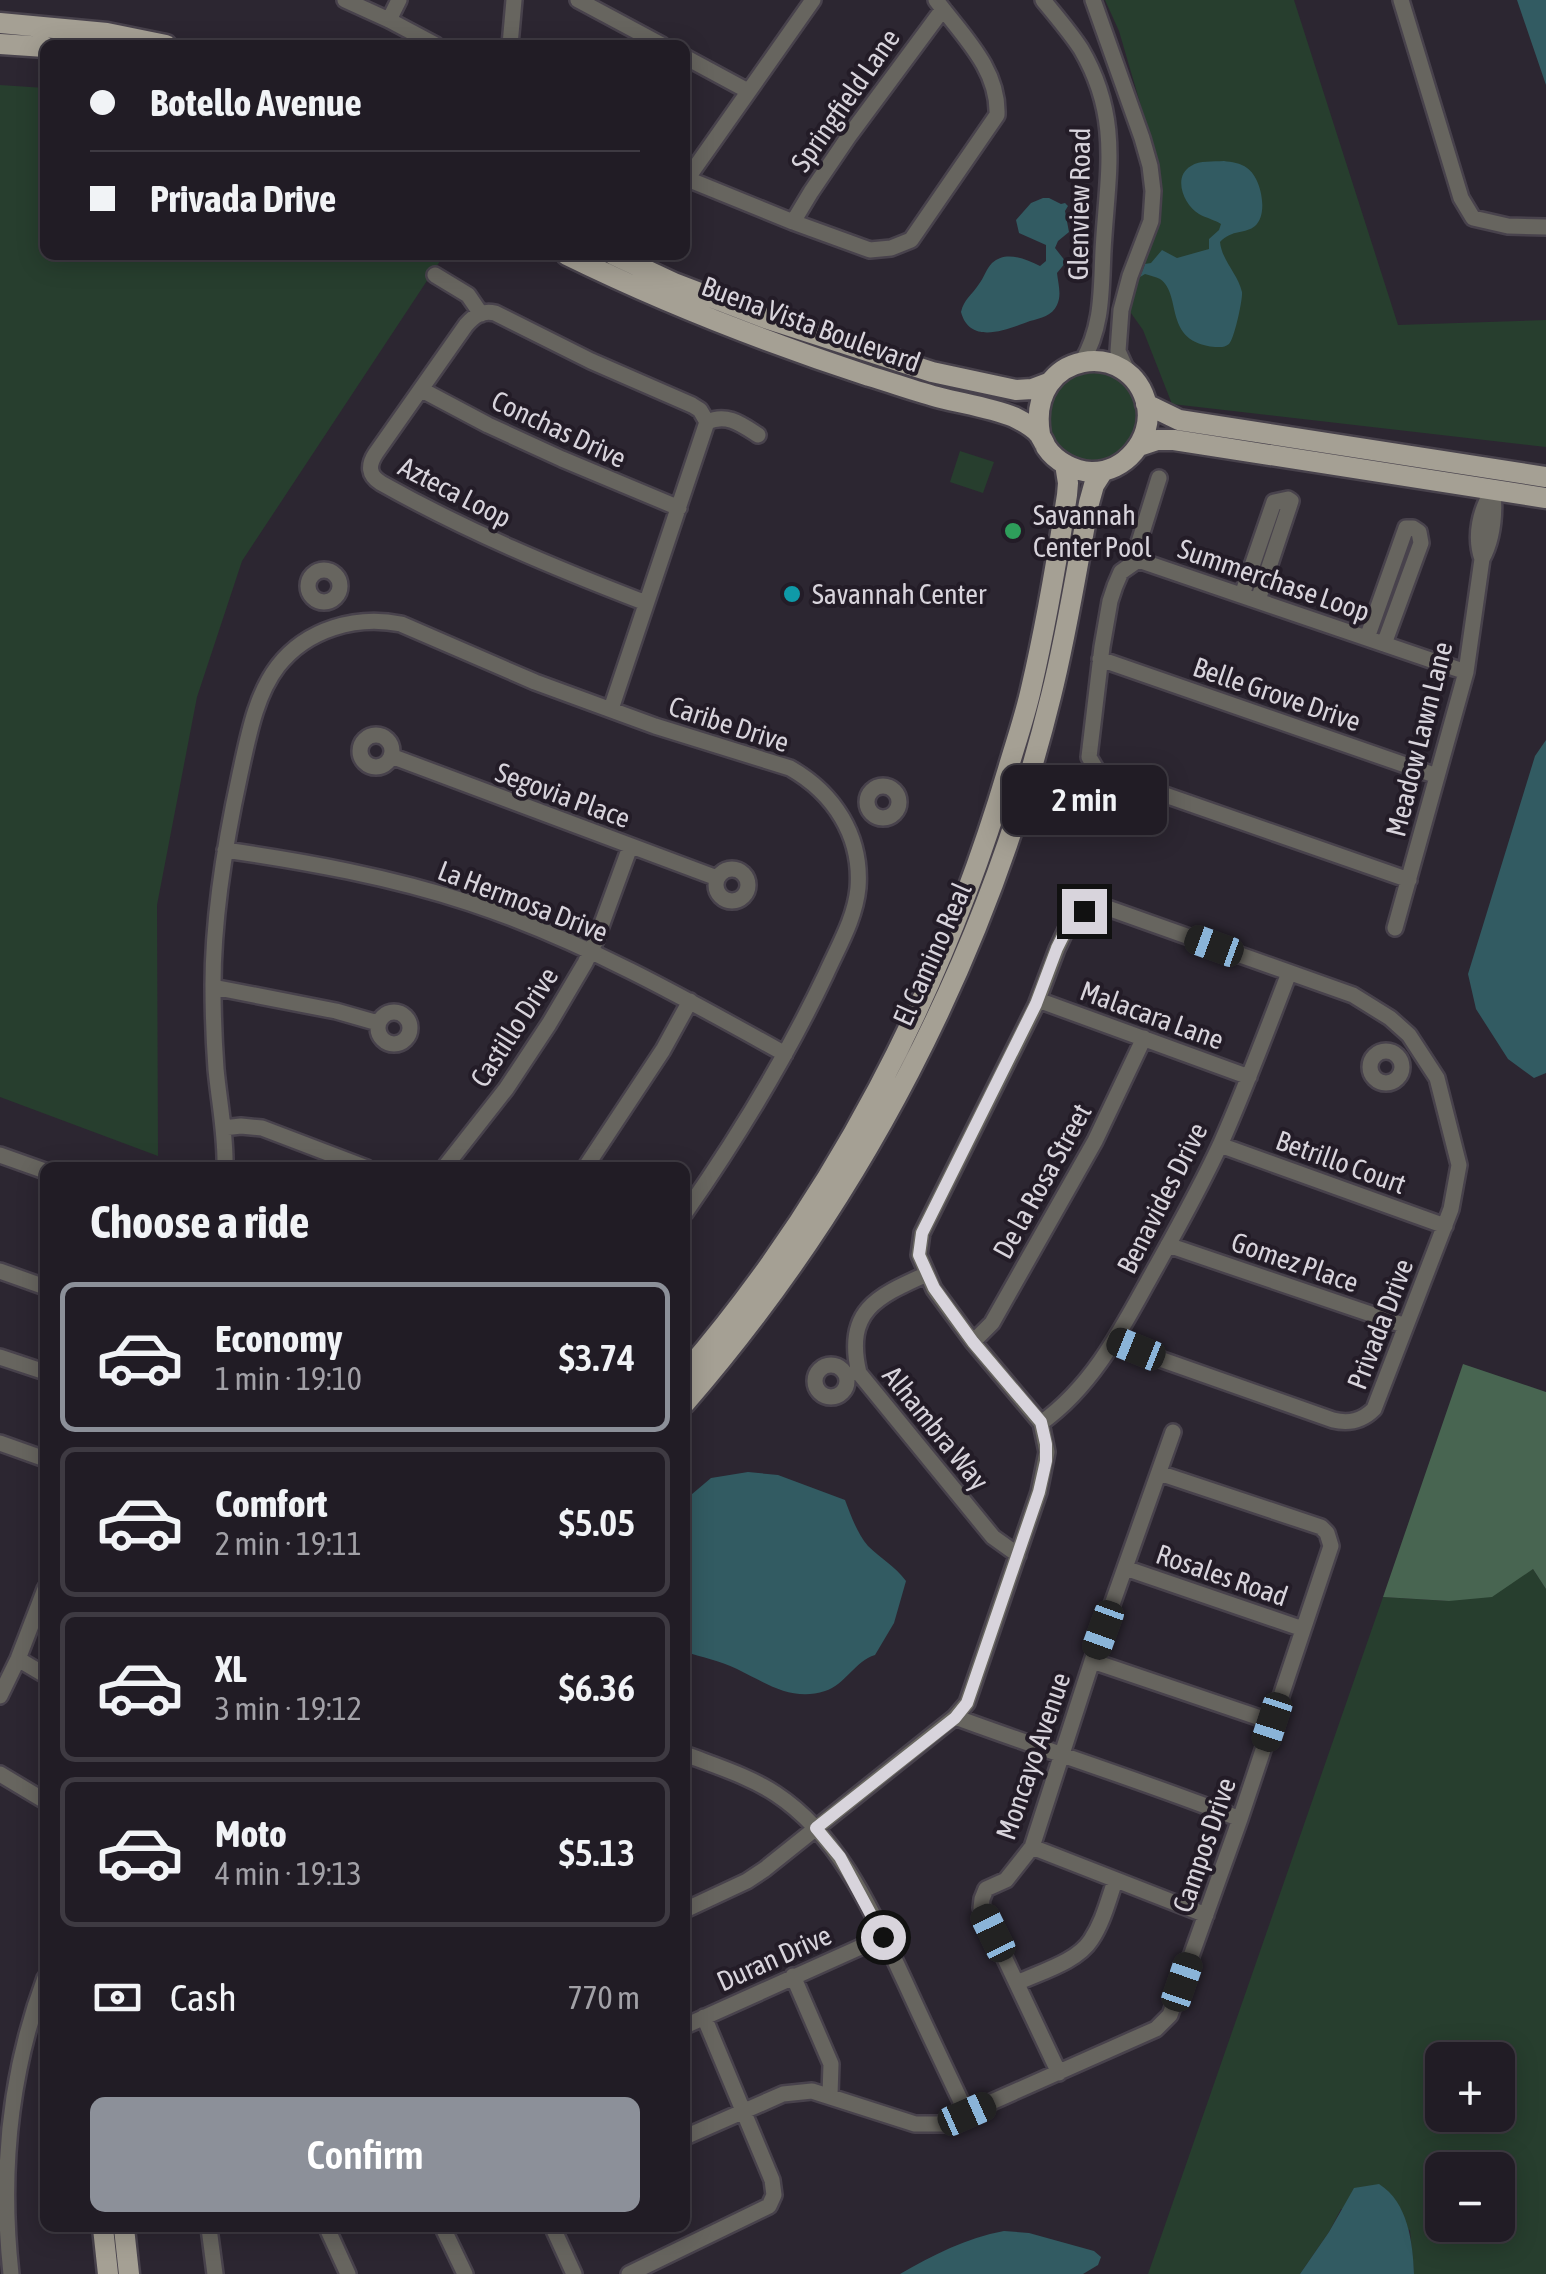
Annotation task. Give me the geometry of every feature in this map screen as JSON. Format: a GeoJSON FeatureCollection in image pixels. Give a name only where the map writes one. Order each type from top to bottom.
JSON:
{"type":"FeatureCollection","features":[{"type":"Feature","properties":{"kind":"main road"},"geometry":{"type":"LineString","coordinates":[[0,23],[141,40]]}},
{"type":"Feature","properties":{"kind":"main road"},"geometry":{"type":"LineString","coordinates":[[0,44],[40,47]]}},
{"type":"Feature","properties":{"kind":"main road","name":"Buena Vista Boulevard"},"geometry":{"type":"LineString","coordinates":[[577,260],[625,284],[775,345],[925,394],[1017,418],[1040,434]]}},
{"type":"Feature","properties":{"kind":"main road","name":"Buena Vista Boulevard"},"geometry":{"type":"LineString","coordinates":[[625,260],[768,319],[932,372],[1016,390],[1048,383]]}},
{"type":"Feature","properties":{"kind":"main road"},"geometry":{"type":"LineString","coordinates":[[1098,361],[1128,373],[1140,387],[1146,404],[1148,418],[1139,446],[1130,457],[1103,471],[1090,472],[1065,464],[1046,446],[1040,434],[1037,416],[1048,383],[1059,372],[1082,362],[1098,361]]}},
{"type":"Feature","properties":{"kind":"main road"},"geometry":{"type":"LineString","coordinates":[[925,394],[932,372]]}},
{"type":"Feature","properties":{"kind":"main road"},"geometry":{"type":"LineString","coordinates":[[1146,404],[1179,420],[1494,479],[1546,498]]}},
{"type":"Feature","properties":{"kind":"main road"},"geometry":{"type":"LineString","coordinates":[[1139,446],[1174,440],[1494,479],[1546,476]]}},
{"type":"Feature","properties":{"kind":"main road","name":"El Camino Real"},"geometry":{"type":"LineString","coordinates":[[690,1367],[752,1288],[845,1146],[906,1034],[948,942],[990,828],[1030,693],[1067,495],[1065,464]]}},
{"type":"Feature","properties":{"kind":"main road","name":"El Camino Real"},"geometry":{"type":"LineString","coordinates":[[690,1398],[808,1244],[877,1132],[926,1038],[988,899],[1051,698],[1089,503],[1094,484],[1103,471]]}},
{"type":"Feature","properties":{"kind":"main road"},"geometry":{"type":"LineString","coordinates":[[1048,607],[1070,610]]}},
{"type":"Feature","properties":{"kind":"main road"},"geometry":{"type":"LineString","coordinates":[[103,2232],[108,2274]]}},
{"type":"Feature","properties":{"kind":"main road"},"geometry":{"type":"LineString","coordinates":[[124,2232],[129,2274]]}},
{"type":"Feature","properties":{"kind":"street"},"geometry":{"type":"LineString","coordinates":[[345,0],[427,40]]}},
{"type":"Feature","properties":{"kind":"street"},"geometry":{"type":"LineString","coordinates":[[390,20],[399,0]]}},
{"type":"Feature","properties":{"kind":"street"},"geometry":{"type":"LineString","coordinates":[[510,40],[514,0]]}},
{"type":"Feature","properties":{"kind":"street"},"geometry":{"type":"LineString","coordinates":[[578,0],[653,40]]}},
{"type":"Feature","properties":{"kind":"street"},"geometry":{"type":"LineString","coordinates":[[690,172],[813,0]]}},
{"type":"Feature","properties":{"kind":"street","name":"Glenview Road"},"geometry":{"type":"LineString","coordinates":[[1044,0],[1080,47],[1108,120],[1110,150],[1101,306],[1094,338],[1082,362]]}},
{"type":"Feature","properties":{"kind":"street","name":"Glenview Road"},"geometry":{"type":"LineString","coordinates":[[1093,0],[1150,166],[1154,191],[1152,221],[1121,310],[1117,341],[1128,373]]}},
{"type":"Feature","properties":{"kind":"street"},"geometry":{"type":"LineString","coordinates":[[1402,0],[1461,198],[1473,218],[1508,226],[1546,227]]}},
{"type":"Feature","properties":{"kind":"street"},"geometry":{"type":"LineString","coordinates":[[690,180],[870,250],[911,240],[996,115],[998,98],[987,68],[939,4]]}},
{"type":"Feature","properties":{"kind":"street","name":"Springfield Lane"},"geometry":{"type":"LineString","coordinates":[[792,222],[939,4]]}},
{"type":"Feature","properties":{"kind":"street"},"geometry":{"type":"LineString","coordinates":[[690,60],[748,91]]}},
{"type":"Feature","properties":{"kind":"street"},"geometry":{"type":"LineString","coordinates":[[436,275],[468,295],[480,314],[495,313],[692,405],[707,422]]}},
{"type":"Feature","properties":{"kind":"street","name":"Azteca Loop"},"geometry":{"type":"LineString","coordinates":[[480,314],[466,325],[372,460],[374,478],[436,514],[501,544],[646,603]]}},
{"type":"Feature","properties":{"kind":"street","name":"Conchas Drive"},"geometry":{"type":"LineString","coordinates":[[422,390],[562,459],[679,508]]}},
{"type":"Feature","properties":{"kind":"street"},"geometry":{"type":"LineString","coordinates":[[611,709],[707,422],[726,418],[758,435]]}},
{"type":"Feature","properties":{"kind":"street"},"geometry":{"type":"LineString","coordinates":[[1138,560],[1136,552],[1159,478]]}},
{"type":"Feature","properties":{"kind":"street","name":"Meadow Lawn Lane"},"geometry":{"type":"LineString","coordinates":[[1395,928],[1466,672],[1482,559],[1488,548],[1494,508],[1494,479]]}},
{"type":"Feature","properties":{"kind":"street"},"geometry":{"type":"LineString","coordinates":[[1291,500],[1250,598],[1274,502],[1291,500]]}},
{"type":"Feature","properties":{"kind":"street"},"geometry":{"type":"LineString","coordinates":[[1367,638],[1406,528],[1413,528],[1420,532],[1421,543],[1384,644]]}},
{"type":"Feature","properties":{"kind":"street","name":"Summerchase Loop"},"geometry":{"type":"LineString","coordinates":[[1409,880],[1096,769],[1089,756],[1110,602],[1121,572],[1138,560],[1466,672]]}},
{"type":"Feature","properties":{"kind":"street"},"geometry":{"type":"LineString","coordinates":[[330,602],[339,626]]}},
{"type":"Feature","properties":{"kind":"street","name":"Caribe Drive"},"geometry":{"type":"LineString","coordinates":[[225,1162],[216,1068],[214,946],[225,850],[247,742],[266,686],[292,650],[339,626],[383,620],[656,726],[790,768],[823,792],[844,822],[858,869],[854,907],[785,1054],[740,1132],[690,1205]]}},
{"type":"Feature","properties":{"kind":"street","name":"Belle Grove Drive"},"geometry":{"type":"LineString","coordinates":[[1100,659],[1438,776]]}},
{"type":"Feature","properties":{"kind":"street","name":"Segovia Place"},"geometry":{"type":"LineString","coordinates":[[391,756],[717,878]]}},
{"type":"Feature","properties":{"kind":"street"},"geometry":{"type":"LineString","coordinates":[[844,822],[867,808]]}},
{"type":"Feature","properties":{"kind":"street","name":"Castillo Drive"},"geometry":{"type":"LineString","coordinates":[[449,1162],[550,1024],[591,951],[630,846]]}},
{"type":"Feature","properties":{"kind":"street","name":"La Hermosa Drive"},"geometry":{"type":"LineString","coordinates":[[225,850],[306,862],[473,904],[591,951],[785,1054]]}},
{"type":"Feature","properties":{"kind":"street","name":"Privada Drive"},"geometry":{"type":"LineString","coordinates":[[926,1274],[919,1255],[922,1233],[1038,1000],[1072,918],[1094,906],[1353,995],[1409,1035],[1437,1078],[1459,1165],[1452,1209],[1374,1409],[1352,1422],[1333,1420],[1115,1340]]}},
{"type":"Feature","properties":{"kind":"street","name":"Benavides Drive"},"geometry":{"type":"LineString","coordinates":[[1041,1422],[1088,1379],[1115,1340],[1168,1245],[1220,1145],[1289,973]]}},
{"type":"Feature","properties":{"kind":"street"},"geometry":{"type":"LineString","coordinates":[[213,987],[336,1010],[378,1024]]}},
{"type":"Feature","properties":{"kind":"street","name":"Malacara Lane"},"geometry":{"type":"LineString","coordinates":[[1038,1000],[1249,1077]]}},
{"type":"Feature","properties":{"kind":"street"},"geometry":{"type":"LineString","coordinates":[[589,1162],[663,1050],[690,1001]]}},
{"type":"Feature","properties":{"kind":"street","name":"De la Rosa Street"},"geometry":{"type":"LineString","coordinates":[[973,1342],[992,1324],[1095,1141],[1144,1038]]}},
{"type":"Feature","properties":{"kind":"street"},"geometry":{"type":"LineString","coordinates":[[1402,1062],[1420,1052]]}},
{"type":"Feature","properties":{"kind":"street"},"geometry":{"type":"LineString","coordinates":[[223,1128],[262,1128],[350,1162]]}},
{"type":"Feature","properties":{"kind":"street","name":"Betrillo Court"},"geometry":{"type":"LineString","coordinates":[[1220,1145],[1445,1226]]}},
{"type":"Feature","properties":{"kind":"street"},"geometry":{"type":"LineString","coordinates":[[0,1155],[40,1169]]}},
{"type":"Feature","properties":{"kind":"street","name":"Gomez Place"},"geometry":{"type":"LineString","coordinates":[[1168,1245],[1406,1326]]}},
{"type":"Feature","properties":{"kind":"street"},"geometry":{"type":"LineString","coordinates":[[0,1272],[40,1285]]}},
{"type":"Feature","properties":{"kind":"street"},"geometry":{"type":"LineString","coordinates":[[690,1905],[747,1881],[955,1718],[967,1703],[1043,1476],[1047,1452],[1041,1422],[973,1342],[926,1274]]}},
{"type":"Feature","properties":{"kind":"street","name":"Alhambra Way"},"geometry":{"type":"LineString","coordinates":[[926,1274],[878,1296],[864,1314],[852,1374],[993,1537],[1018,1554]]}},
{"type":"Feature","properties":{"kind":"street"},"geometry":{"type":"LineString","coordinates":[[0,1357],[40,1370]]}},
{"type":"Feature","properties":{"kind":"street","name":"Moncayo Avenue"},"geometry":{"type":"LineString","coordinates":[[1059,2073],[981,1908],[982,1899],[986,1889],[1006,1880],[1032,1848],[1092,1661],[1174,1432]]}},
{"type":"Feature","properties":{"kind":"street"},"geometry":{"type":"LineString","coordinates":[[0,1444],[40,1457]]}},
{"type":"Feature","properties":{"kind":"street","name":"Campos Drive"},"geometry":{"type":"LineString","coordinates":[[690,2135],[784,2094],[812,2091],[915,2124],[942,2124],[1156,2029],[1170,2015],[1331,1546],[1321,1527],[1159,1473]]}},
{"type":"Feature","properties":{"kind":"street","name":"Rosales Road"},"geometry":{"type":"LineString","coordinates":[[1125,1568],[1303,1629]]}},
{"type":"Feature","properties":{"kind":"street"},"geometry":{"type":"LineString","coordinates":[[0,1696],[40,1601]]}},
{"type":"Feature","properties":{"kind":"street"},"geometry":{"type":"LineString","coordinates":[[18,1659],[40,1671]]}},
{"type":"Feature","properties":{"kind":"street"},"geometry":{"type":"LineString","coordinates":[[1092,1661],[1272,1722]]}},
{"type":"Feature","properties":{"kind":"street"},"geometry":{"type":"LineString","coordinates":[[955,1718],[1240,1818]]}},
{"type":"Feature","properties":{"kind":"street"},"geometry":{"type":"LineString","coordinates":[[690,1756],[775,1793],[816,1828],[840,1857],[883,1937],[967,2114]]}},
{"type":"Feature","properties":{"kind":"street"},"geometry":{"type":"LineString","coordinates":[[0,1774],[40,1798]]}},
{"type":"Feature","properties":{"kind":"street"},"geometry":{"type":"LineString","coordinates":[[1032,1848],[1206,1916]]}},
{"type":"Feature","properties":{"kind":"street"},"geometry":{"type":"LineString","coordinates":[[1017,1983],[1084,1949],[1108,1904],[1114,1881]]}},
{"type":"Feature","properties":{"kind":"street","name":"Duran Drive"},"geometry":{"type":"LineString","coordinates":[[690,2024],[883,1937]]}},
{"type":"Feature","properties":{"kind":"street"},"geometry":{"type":"LineString","coordinates":[[793,1976],[831,2064],[830,2095]]}},
{"type":"Feature","properties":{"kind":"street"},"geometry":{"type":"LineString","coordinates":[[10,2274],[2,2235],[11,2104],[16,2073],[40,1994]]}},
{"type":"Feature","properties":{"kind":"street"},"geometry":{"type":"LineString","coordinates":[[629,2274],[769,2206],[774,2195],[772,2180],[704,2017]]}},
{"type":"Feature","properties":{"kind":"street"},"geometry":{"type":"LineString","coordinates":[[210,2232],[215,2274]]}},
{"type":"Feature","properties":{"kind":"street"},"geometry":{"type":"LineString","coordinates":[[329,2232],[348,2274]]}},
{"type":"Feature","properties":{"kind":"street"},"geometry":{"type":"LineString","coordinates":[[445,2232],[464,2274]]}},
{"type":"Feature","properties":{"kind":"street"},"geometry":{"type":"LineString","coordinates":[[555,2232],[574,2274]]}},
{"type":"Feature","properties":{"kind":"green space"},"geometry":{"type":"Polygon","coordinates":[[[1105,0],[1294,0],[1398,325],[1546,320],[1546,447],[1172,404],[1143,330],[1126,306],[1161,216],[1157,161],[1119,31],[1105,0]]]}},
{"type":"Feature","properties":{"kind":"green space"},"geometry":{"type":"Polygon","coordinates":[[[0,85],[40,88],[40,260],[441,260],[242,561],[197,697],[157,905],[158,1156],[0,1097],[0,85]]]}},
{"type":"Feature","properties":{"kind":"green space"},"geometry":{"type":"Polygon","coordinates":[[[1086,369],[1117,375],[1138,400],[1138,433],[1117,458],[1088,464],[1060,452],[1046,426],[1049,396],[1058,383],[1086,369]]]}},
{"type":"Feature","properties":{"kind":"green space"},"geometry":{"type":"Polygon","coordinates":[[[960,451],[994,462],[983,493],[950,482],[960,451]]]}},
{"type":"Feature","properties":{"kind":"green space"},"geometry":{"type":"Polygon","coordinates":[[[1463,1364],[1546,1392],[1546,1589],[1533,1569],[1492,1597],[1449,1601],[1383,1597],[1463,1364]]]}},
{"type":"Feature","properties":{"kind":"green space"},"geometry":{"type":"Polygon","coordinates":[[[1533,1569],[1546,1589],[1546,2274],[1414,2274],[1410,2230],[1341,2209],[1300,2274],[1148,2274],[1383,1597],[1449,1601],[1533,1569]]]}},
{"type":"Feature","properties":{"kind":"water"},"geometry":{"type":"Polygon","coordinates":[[[1517,0],[1546,0],[1546,85],[1517,0]]]}},
{"type":"Feature","properties":{"kind":"water"},"geometry":{"type":"Polygon","coordinates":[[[1224,161],[1242,165],[1252,173],[1259,187],[1262,213],[1255,226],[1220,242],[1242,296],[1231,341],[1215,347],[1187,337],[1180,328],[1167,286],[1160,279],[1145,274],[1140,277],[1145,264],[1151,263],[1162,250],[1177,258],[1209,249],[1209,239],[1221,224],[1199,214],[1189,204],[1182,191],[1182,177],[1195,164],[1224,161]]]}},
{"type":"Feature","properties":{"kind":"water"},"geometry":{"type":"Polygon","coordinates":[[[1043,198],[1068,206],[1065,211],[1069,232],[1055,248],[1066,262],[1057,273],[1057,305],[1046,316],[1011,328],[991,332],[972,329],[961,312],[992,263],[1009,256],[1040,266],[1046,261],[1046,245],[1019,233],[1016,220],[1031,203],[1043,198]]]}},
{"type":"Feature","properties":{"kind":"water"},"geometry":{"type":"Polygon","coordinates":[[[1546,740],[1546,1073],[1534,1078],[1508,1059],[1476,1009],[1468,974],[1535,756],[1546,740]]]}},
{"type":"Feature","properties":{"kind":"water"},"geometry":{"type":"Polygon","coordinates":[[[748,1472],[778,1475],[845,1500],[864,1541],[906,1581],[894,1623],[875,1655],[838,1684],[813,1694],[790,1693],[725,1664],[690,1654],[690,1496],[711,1478],[748,1472]]]}},
{"type":"Feature","properties":{"kind":"water"},"geometry":{"type":"Polygon","coordinates":[[[1379,2184],[1403,2212],[1414,2274],[1300,2274],[1354,2188],[1379,2184]]]}},
{"type":"Feature","properties":{"kind":"water"},"geometry":{"type":"Polygon","coordinates":[[[1004,2231],[1029,2233],[1094,2251],[1101,2257],[1098,2265],[1083,2274],[900,2274],[950,2248],[1004,2231]]]}},
{"type":"Feature","properties":{"kind":"place","name":"Savannah Center Pool"},"geometry":{"type":"Point","coordinates":[1013,531]}},
{"type":"Feature","properties":{"kind":"place","name":"Savannah Center"},"geometry":{"type":"Point","coordinates":[792,594]}},
{"type":"Feature","properties":{"kind":"route"},"geometry":{"type":"LineString","coordinates":[[883,1937],[840,1857],[816,1828],[955,1718],[967,1703],[1039,1492],[1047,1452],[1041,1422],[973,1342],[934,1288],[919,1255],[922,1233],[1036,1004],[1072,918],[1084,911]]}}]}
